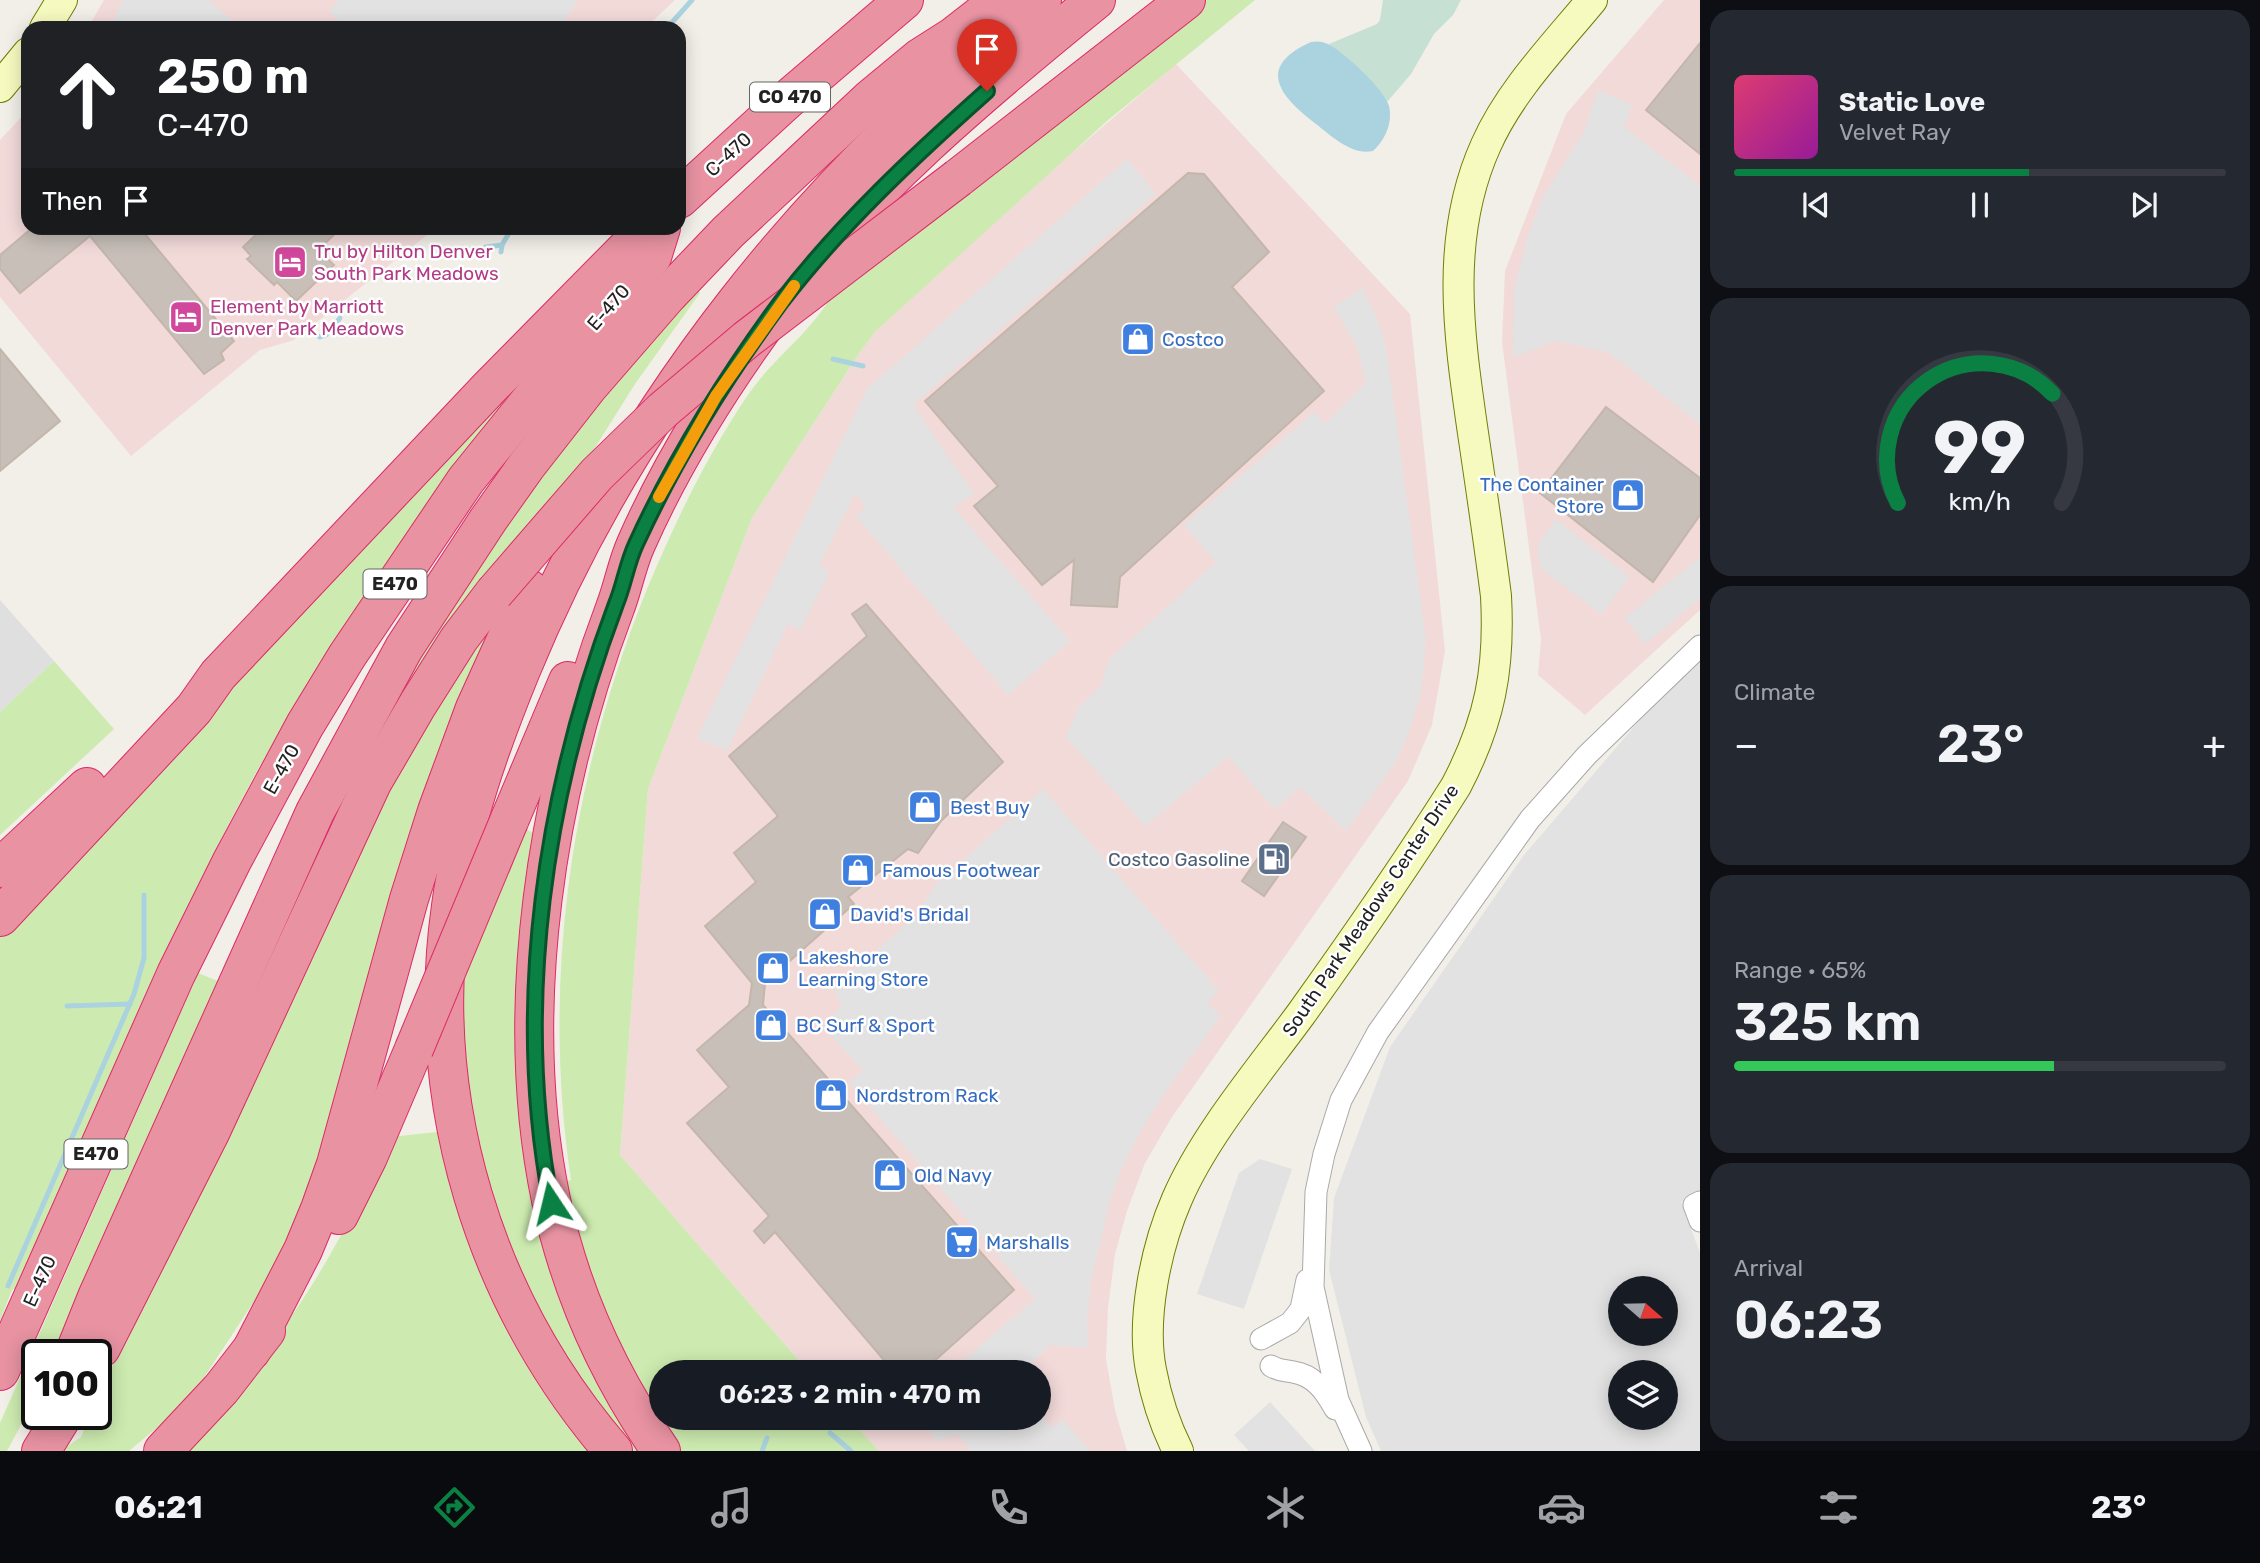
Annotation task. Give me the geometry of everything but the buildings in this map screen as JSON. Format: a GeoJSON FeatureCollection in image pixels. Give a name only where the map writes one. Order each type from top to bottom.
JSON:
{"type":"FeatureCollection","features":[{"type":"Feature","properties":{"kind":"highway","name":"C-470"},"geometry":{"type":"LineString","coordinates":[[686,193],[787,100],[904,0]]}},
{"type":"Feature","properties":{"kind":"highway"},"geometry":{"type":"LineString","coordinates":[[80,1339],[315,812],[390,672],[453,571],[527,465],[568,412],[621,347],[684,278],[761,200],[869,100],[921,57],[954,36],[999,0]]}},
{"type":"Feature","properties":{"kind":"highway"},"geometry":{"type":"LineString","coordinates":[[612,1451],[560,1381],[535,1343],[515,1305],[483,1226],[456,1130],[448,1081],[444,989],[450,907],[475,799],[499,727],[529,651],[576,551],[641,437],[704,345],[767,264],[862,159],[944,81],[1042,0]]}},
{"type":"Feature","properties":{"kind":"highway"},"geometry":{"type":"LineString","coordinates":[[661,1451],[608,1363],[574,1282],[551,1203],[542,1146],[536,1085],[538,959],[553,835],[578,720],[634,548],[674,469],[716,396],[776,310],[840,233],[919,152],[1017,65],[1096,0]]}},
{"type":"Feature","properties":{"kind":"highway"},"geometry":{"type":"LineString","coordinates":[[105,1339],[210,1133],[381,767],[437,674],[494,593],[597,474],[676,398],[747,339],[1186,0]]}},
{"type":"Feature","properties":{"kind":"highway"},"geometry":{"type":"LineString","coordinates":[[251,1351],[303,1250],[328,1188],[410,899],[440,803],[469,724],[511,626],[568,513],[647,384],[729,275],[825,163],[883,106],[927,68],[954,36]]}},
{"type":"Feature","properties":{"kind":"highway"},"geometry":{"type":"LineString","coordinates":[[0,917],[194,709],[218,675],[480,397],[642,235]]}},
{"type":"Feature","properties":{"kind":"highway","name":"E-470"},"geometry":{"type":"LineString","coordinates":[[0,1371],[176,974],[267,794],[312,713],[466,480],[570,351],[652,257],[659,235]]}},
{"type":"Feature","properties":{"kind":"highway"},"geometry":{"type":"LineString","coordinates":[[163,1451],[251,1351],[303,1276],[344,1206],[373,1146],[612,578],[634,548]]}},
{"type":"Feature","properties":{"kind":"highway"},"geometry":{"type":"LineString","coordinates":[[0,868],[186,695],[218,675]]}},
{"type":"Feature","properties":{"kind":"highway"},"geometry":{"type":"LineString","coordinates":[[35,1451],[44,1430]]}},
{"type":"Feature","properties":{"kind":"highway"},"geometry":{"type":"LineString","coordinates":[[41,1451],[54,1430]]}},
{"type":"Feature","properties":{"kind":"main road"},"geometry":{"type":"LineString","coordinates":[[49,21],[62,0]]}},
{"type":"Feature","properties":{"kind":"main road","name":"South Park Meadows Center Drive"},"geometry":{"type":"LineString","coordinates":[[1178,1451],[1151,1371],[1148,1345],[1152,1284],[1177,1198],[1207,1144],[1343,954],[1456,786],[1472,755],[1490,704],[1498,635],[1497,609],[1459,315],[1458,267],[1463,212],[1477,165],[1498,121],[1534,69],[1592,0]]}},
{"type":"Feature","properties":{"kind":"main road"},"geometry":{"type":"LineString","coordinates":[[0,87],[21,62]]}},
{"type":"Feature","properties":{"kind":"street"},"geometry":{"type":"LineString","coordinates":[[1361,1451],[1338,1400],[1312,1287],[1316,1192],[1324,1154],[1341,1100],[1378,1032],[1530,819],[1602,739],[1700,646]]}},
{"type":"Feature","properties":{"kind":"street"},"geometry":{"type":"LineString","coordinates":[[1700,1202],[1694,1205],[1700,1221]]}},
{"type":"Feature","properties":{"kind":"street"},"geometry":{"type":"LineString","coordinates":[[1261,1339],[1290,1323],[1301,1310],[1305,1284],[1313,1265]]}},
{"type":"Feature","properties":{"kind":"street"},"geometry":{"type":"LineString","coordinates":[[1271,1366],[1308,1377],[1323,1388],[1337,1412],[1346,1419]]}},
{"type":"Feature","properties":{"kind":"shaded area"},"geometry":{"type":"Polygon","coordinates":[[[104,0],[675,0],[652,21],[92,21],[104,0]]]}},
{"type":"Feature","properties":{"kind":"shaded area"},"geometry":{"type":"Polygon","coordinates":[[[123,0],[209,0],[233,21],[113,21],[123,0]]]}},
{"type":"Feature","properties":{"kind":"shaded area"},"geometry":{"type":"Polygon","coordinates":[[[339,0],[578,0],[564,21],[338,21],[329,12],[339,0]]]}},
{"type":"Feature","properties":{"kind":"shaded area"},"geometry":{"type":"Polygon","coordinates":[[[1664,0],[1700,0],[1700,610],[1585,715],[1538,675],[1541,639],[1502,342],[1505,271],[1566,114],[1664,0]]]}},
{"type":"Feature","properties":{"kind":"shaded area"},"geometry":{"type":"Polygon","coordinates":[[[1176,64],[1410,314],[1445,651],[1432,725],[1408,781],[1172,1117],[1145,1163],[1115,1254],[1108,1308],[1106,1359],[1115,1410],[1127,1451],[879,1451],[860,1430],[1051,1430],[1051,1360],[799,1360],[620,1155],[648,789],[752,518],[875,332],[1037,183],[1176,64]]]}},
{"type":"Feature","properties":{"kind":"shaded area"},"geometry":{"type":"Polygon","coordinates":[[[1598,90],[1632,105],[1624,127],[1700,186],[1700,424],[1608,352],[1556,341],[1513,357],[1514,292],[1527,239],[1542,199],[1585,130],[1598,90]]]}},
{"type":"Feature","properties":{"kind":"shaded area"},"geometry":{"type":"Polygon","coordinates":[[[21,118],[21,235],[427,235],[294,340],[260,350],[131,456],[0,297],[0,140],[21,118]]]}},
{"type":"Feature","properties":{"kind":"shaded area"},"geometry":{"type":"Polygon","coordinates":[[[1127,159],[1156,194],[913,405],[974,494],[953,507],[1070,641],[1008,695],[856,516],[866,507],[855,493],[820,564],[829,574],[800,630],[788,624],[727,751],[697,738],[867,389],[1127,159]]]}},
{"type":"Feature","properties":{"kind":"shaded area"},"geometry":{"type":"Polygon","coordinates":[[[1362,288],[1376,316],[1386,347],[1426,640],[1421,694],[1409,732],[1396,762],[1346,831],[1300,787],[1275,809],[1228,757],[1145,826],[1066,737],[1079,707],[1101,686],[1108,661],[1216,562],[1184,525],[1314,412],[1325,424],[1366,383],[1357,347],[1334,307],[1362,288]]]}},
{"type":"Feature","properties":{"kind":"shaded area"},"geometry":{"type":"Polygon","coordinates":[[[1556,519],[1630,577],[1601,614],[1540,568],[1538,545],[1556,519]]]}},
{"type":"Feature","properties":{"kind":"shaded area"},"geometry":{"type":"Polygon","coordinates":[[[1700,557],[1700,599],[1645,644],[1625,618],[1700,557]]]}},
{"type":"Feature","properties":{"kind":"shaded area"},"geometry":{"type":"Polygon","coordinates":[[[0,600],[54,661],[0,712],[0,600]]]}},
{"type":"Feature","properties":{"kind":"shaded area"},"geometry":{"type":"Polygon","coordinates":[[[1700,659],[1700,1193],[1681,1202],[1700,1253],[1700,1451],[1381,1451],[1366,1417],[1329,1270],[1334,1198],[1390,1047],[1524,855],[1675,679],[1700,659]]]}},
{"type":"Feature","properties":{"kind":"shaded area"},"geometry":{"type":"Polygon","coordinates":[[[1043,789],[1219,991],[1207,1003],[1221,1016],[1163,1095],[1122,1167],[1109,1204],[1091,1281],[1087,1321],[1088,1348],[1051,1345],[1034,1360],[964,1360],[1035,1299],[849,1082],[863,1071],[822,1025],[841,1007],[834,987],[915,917],[935,885],[1043,789]]]}},
{"type":"Feature","properties":{"kind":"shaded area"},"geometry":{"type":"Polygon","coordinates":[[[1260,1159],[1292,1169],[1244,1309],[1197,1294],[1239,1173],[1260,1159]]]}},
{"type":"Feature","properties":{"kind":"shaded area"},"geometry":{"type":"Polygon","coordinates":[[[1270,1402],[1315,1451],[1249,1451],[1234,1435],[1270,1402]]]}},
{"type":"Feature","properties":{"kind":"shaded area"},"geometry":{"type":"Polygon","coordinates":[[[1063,1420],[1090,1451],[972,1451],[957,1434],[938,1441],[928,1430],[1051,1430],[1051,1425],[1053,1427],[1063,1420]]]}},
{"type":"Feature","properties":{"kind":"green space"},"geometry":{"type":"Polygon","coordinates":[[[1205,0],[1255,0],[1107,121],[875,332],[752,518],[648,789],[620,1155],[799,1360],[649,1360],[649,1402],[624,1356],[595,1288],[574,1217],[567,1181],[571,1180],[563,1105],[560,1029],[562,954],[569,879],[599,732],[621,660],[669,538],[720,439],[757,383],[862,264],[1205,0]]]}},
{"type":"Feature","properties":{"kind":"green space"},"geometry":{"type":"Polygon","coordinates":[[[1383,0],[1461,0],[1453,15],[1434,34],[1411,74],[1387,102],[1369,80],[1329,44],[1377,24],[1383,0]]]}},
{"type":"Feature","properties":{"kind":"green space"},"geometry":{"type":"Polygon","coordinates":[[[694,286],[700,293],[635,384],[591,454],[328,837],[327,821],[368,740],[528,486],[694,286]]]}},
{"type":"Feature","properties":{"kind":"green space"},"geometry":{"type":"Polygon","coordinates":[[[502,399],[504,402],[398,546],[332,645],[242,799],[182,919],[20,1286],[12,1290],[0,1321],[0,938],[18,914],[502,399]]]}},
{"type":"Feature","properties":{"kind":"green space"},"geometry":{"type":"Polygon","coordinates":[[[503,600],[309,1193],[266,1283],[188,1402],[129,1451],[60,1451],[81,1437],[84,1430],[112,1430],[112,1367],[353,848],[503,600]]]}},
{"type":"Feature","properties":{"kind":"green space"},"geometry":{"type":"Polygon","coordinates":[[[54,661],[114,729],[0,835],[0,712],[54,661]]]}},
{"type":"Feature","properties":{"kind":"green space"},"geometry":{"type":"Polygon","coordinates":[[[524,828],[539,836],[522,1045],[645,1451],[628,1451],[580,1393],[486,1205],[456,1042],[476,874],[524,828]]]}},
{"type":"Feature","properties":{"kind":"green space"},"geometry":{"type":"Polygon","coordinates":[[[198,973],[223,983],[63,1339],[37,1339],[198,973]]]}},
{"type":"Feature","properties":{"kind":"green space"},"geometry":{"type":"Polygon","coordinates":[[[446,1131],[599,1451],[188,1451],[266,1351],[310,1288],[342,1233],[390,1137],[446,1131]]]}},
{"type":"Feature","properties":{"kind":"green space"},"geometry":{"type":"Polygon","coordinates":[[[21,1375],[21,1425],[7,1451],[0,1451],[0,1423],[21,1375]]]}},
{"type":"Feature","properties":{"kind":"green space"},"geometry":{"type":"Polygon","coordinates":[[[666,1430],[860,1430],[879,1451],[681,1451],[666,1430]]]}},
{"type":"Feature","properties":{"kind":"water"},"geometry":{"type":"Polygon","coordinates":[[[1320,41],[1335,48],[1372,81],[1386,99],[1390,112],[1389,125],[1373,151],[1358,151],[1335,139],[1303,114],[1284,93],[1278,72],[1283,62],[1311,42],[1320,41]]]}},
{"type":"Feature","properties":{"kind":"waterway"},"geometry":{"type":"LineString","coordinates":[[673,21],[692,0]]}},
{"type":"Feature","properties":{"kind":"waterway"},"geometry":{"type":"LineString","coordinates":[[501,252],[508,235]]}},
{"type":"Feature","properties":{"kind":"waterway"},"geometry":{"type":"LineString","coordinates":[[486,247],[502,245]]}},
{"type":"Feature","properties":{"kind":"waterway"},"geometry":{"type":"LineString","coordinates":[[314,334],[320,337],[326,335],[340,318]]}},
{"type":"Feature","properties":{"kind":"waterway"},"geometry":{"type":"LineString","coordinates":[[833,359],[863,366]]}},
{"type":"Feature","properties":{"kind":"waterway"},"geometry":{"type":"LineString","coordinates":[[8,1286],[134,994],[144,958],[144,895]]}},
{"type":"Feature","properties":{"kind":"waterway"},"geometry":{"type":"LineString","coordinates":[[67,1006],[130,1004]]}},
{"type":"Feature","properties":{"kind":"waterway"},"geometry":{"type":"LineString","coordinates":[[830,1433],[851,1451]]}},
{"type":"Feature","properties":{"kind":"waterway"},"geometry":{"type":"LineString","coordinates":[[762,1451],[767,1438]]}},
{"type":"Feature","properties":{"kind":"slow traffic"},"geometry":{"type":"LineString","coordinates":[[659,497],[716,396],[794,286]]}},
{"type":"Feature","properties":{"kind":"place","name":"Tru by Hilton Denver South Park Meadows"},"geometry":{"type":"Point","coordinates":[290,262]}},
{"type":"Feature","properties":{"kind":"place","name":"Element by Marriott Denver Park Meadows"},"geometry":{"type":"Point","coordinates":[186,317]}},
{"type":"Feature","properties":{"kind":"place","name":"Costco"},"geometry":{"type":"Point","coordinates":[1138,339]}},
{"type":"Feature","properties":{"kind":"place","name":"The Container Store"},"geometry":{"type":"Point","coordinates":[1628,495]}},
{"type":"Feature","properties":{"kind":"place","name":"Best Buy"},"geometry":{"type":"Point","coordinates":[925,807]}},
{"type":"Feature","properties":{"kind":"place","name":"Costco Gasoline"},"geometry":{"type":"Point","coordinates":[1274,859]}},
{"type":"Feature","properties":{"kind":"place","name":"Famous Footwear"},"geometry":{"type":"Point","coordinates":[858,870]}},
{"type":"Feature","properties":{"kind":"place","name":"David's Bridal"},"geometry":{"type":"Point","coordinates":[825,914]}},
{"type":"Feature","properties":{"kind":"place","name":"Lakeshore Learning Store"},"geometry":{"type":"Point","coordinates":[773,968]}},
{"type":"Feature","properties":{"kind":"place","name":"BC Surf & Sport"},"geometry":{"type":"Point","coordinates":[771,1025]}},
{"type":"Feature","properties":{"kind":"place","name":"Nordstrom Rack"},"geometry":{"type":"Point","coordinates":[831,1095]}},
{"type":"Feature","properties":{"kind":"place","name":"Old Navy"},"geometry":{"type":"Point","coordinates":[890,1175]}},
{"type":"Feature","properties":{"kind":"place","name":"Marshalls"},"geometry":{"type":"Point","coordinates":[962,1242]}},
{"type":"Feature","properties":{"kind":"route"},"geometry":{"type":"LineString","coordinates":[[551,1203],[542,1146],[535,1042],[538,959],[544,898],[562,787],[578,720],[634,548],[695,430],[782,302],[821,255],[919,152],[987,91]]}}]}
